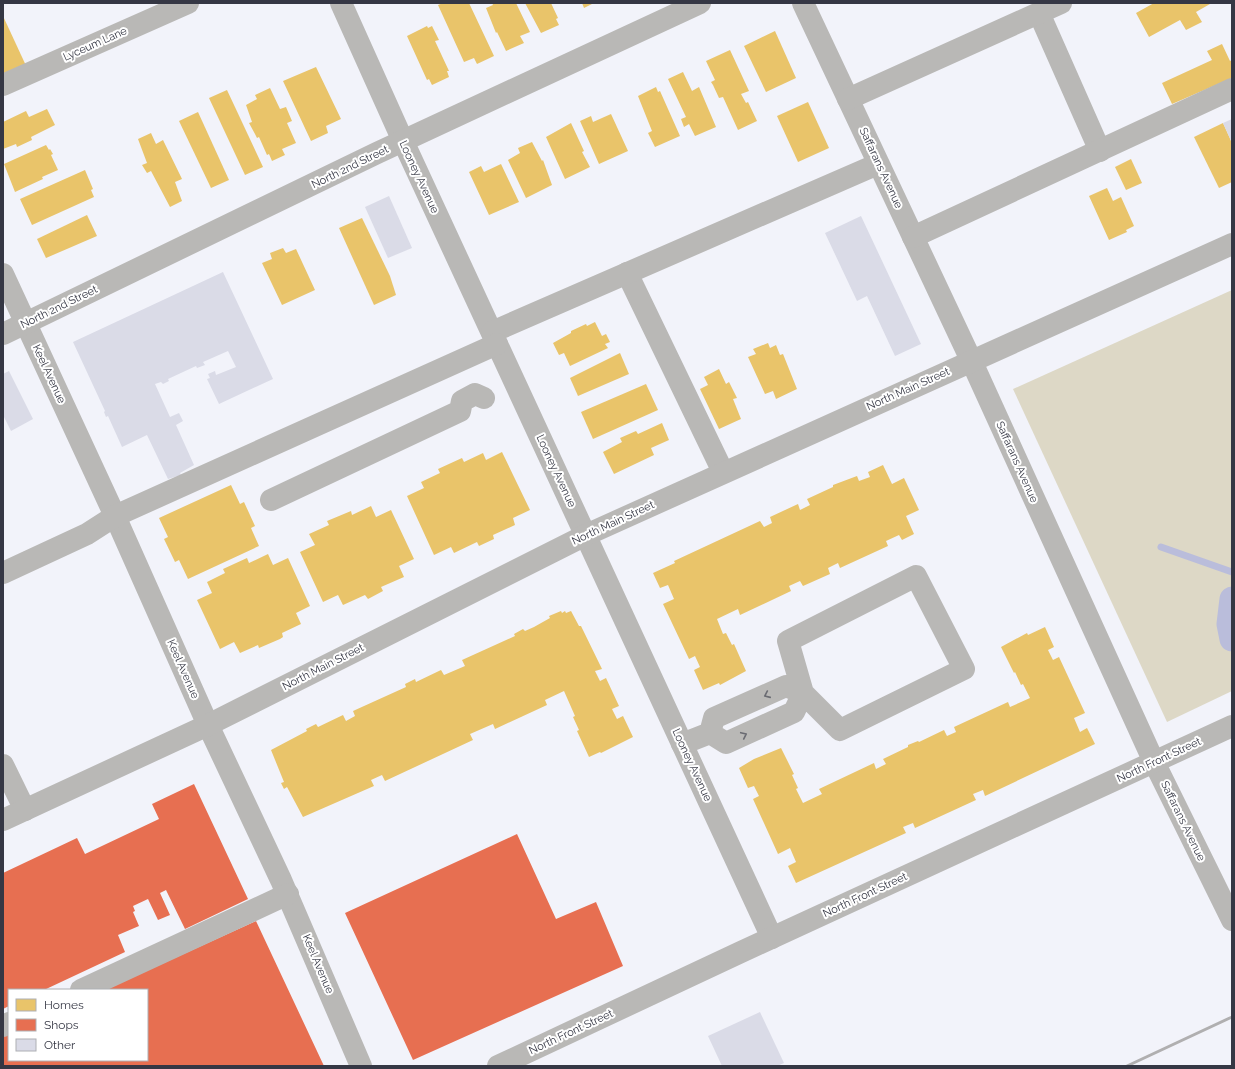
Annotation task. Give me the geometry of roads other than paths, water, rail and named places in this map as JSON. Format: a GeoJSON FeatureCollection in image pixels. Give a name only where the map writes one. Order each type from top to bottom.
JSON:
{"type":"FeatureCollection","features":[{"type":"Feature","properties":{"kind":"street","name":"Lyceum Lane"},"geometry":{"type":"LineString","coordinates":[[3,85],[188,3]]}},
{"type":"Feature","properties":{"kind":"street","name":"Looney Avenue"},"geometry":{"type":"LineString","coordinates":[[342,3],[403,141],[772,938]]}},
{"type":"Feature","properties":{"kind":"street","name":"North 2nd Street"},"geometry":{"type":"LineString","coordinates":[[3,334],[403,141],[700,3]]}},
{"type":"Feature","properties":{"kind":"street","name":"Saffarans Avenue"},"geometry":{"type":"LineString","coordinates":[[803,3],[971,360],[1154,762],[1232,920]]}},
{"type":"Feature","properties":{"kind":"street"},"geometry":{"type":"LineString","coordinates":[[848,99],[1061,3]]}},
{"type":"Feature","properties":{"kind":"street"},"geometry":{"type":"LineString","coordinates":[[1038,14],[1100,151]]}},
{"type":"Feature","properties":{"kind":"street"},"geometry":{"type":"LineString","coordinates":[[913,237],[1232,89]]}},
{"type":"Feature","properties":{"kind":"street"},"geometry":{"type":"LineString","coordinates":[[3,573],[87,534],[115,516],[494,338],[627,273],[878,164]]}},
{"type":"Feature","properties":{"kind":"street","name":"North Main Street"},"geometry":{"type":"LineString","coordinates":[[3,820],[208,725],[586,535],[971,360],[1232,244]]}},
{"type":"Feature","properties":{"kind":"street"},"geometry":{"type":"LineString","coordinates":[[627,273],[723,472]]}},
{"type":"Feature","properties":{"kind":"street","name":"Keel Avenue"},"geometry":{"type":"LineString","coordinates":[[3,274],[115,516],[208,725],[288,894],[361,1066]]}},
{"type":"Feature","properties":{"kind":"street"},"geometry":{"type":"LineString","coordinates":[[271,500],[460,411],[471,416],[483,410],[484,398],[515,382]]}},
{"type":"Feature","properties":{"kind":"street"},"geometry":{"type":"LineString","coordinates":[[682,744],[710,733],[726,743],[794,712],[803,693],[788,640],[916,576],[964,669],[840,730],[803,693]]}},
{"type":"Feature","properties":{"kind":"street","name":"North Front Street"},"geometry":{"type":"LineString","coordinates":[[498,1066],[1232,726]]}},
{"type":"Feature","properties":{"kind":"street"},"geometry":{"type":"LineString","coordinates":[[3,765],[25,810]]}},
{"type":"Feature","properties":{"kind":"street"},"geometry":{"type":"LineString","coordinates":[[83,989],[288,894]]}},
{"type":"Feature","properties":{"kind":"waterway"},"geometry":{"type":"LineString","coordinates":[[1161,547],[1232,572]]}},
{"type":"Feature","properties":{"kind":"waterway"},"geometry":{"type":"LineString","coordinates":[[1232,599],[1229,624],[1232,639]]}},
{"type":"Feature","properties":{"kind":"railway"},"geometry":{"type":"LineString","coordinates":[[1127,1066],[1232,1017]]}}]}
